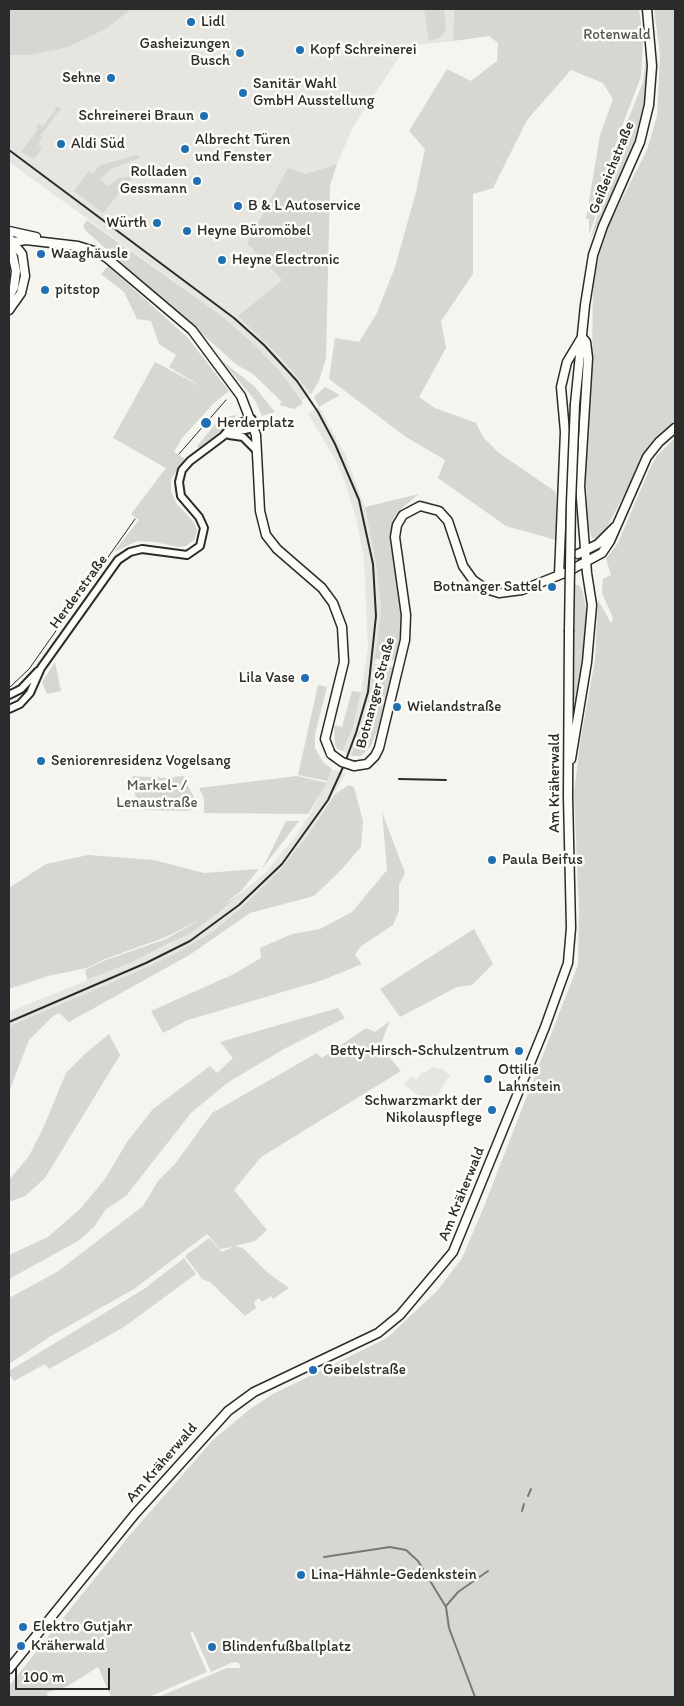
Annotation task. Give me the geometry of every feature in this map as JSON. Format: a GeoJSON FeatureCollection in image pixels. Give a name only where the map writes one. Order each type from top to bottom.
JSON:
{"type":"FeatureCollection","features":[{"type":"Feature","properties":{"kind":"main road","name":"Geißeichstraße"},"geometry":{"type":"LineString","coordinates":[[569,632],[575,404],[588,283],[595,247],[634,157],[649,105],[652,66],[647,9]]}},
{"type":"Feature","properties":{"kind":"main road"},"geometry":{"type":"LineString","coordinates":[[9,231],[34,236],[44,241]]}},
{"type":"Feature","properties":{"kind":"main road"},"geometry":{"type":"LineString","coordinates":[[14,243],[26,240],[44,241],[78,246],[97,252],[178,317],[203,344],[233,383],[252,419],[254,428]]}},
{"type":"Feature","properties":{"kind":"main road"},"geometry":{"type":"LineString","coordinates":[[9,297],[15,279],[14,243]]}},
{"type":"Feature","properties":{"kind":"main road"},"geometry":{"type":"LineString","coordinates":[[9,310],[22,292],[24,283],[24,261],[14,243]]}},
{"type":"Feature","properties":{"kind":"main road","name":"Geißeichstraße"},"geometry":{"type":"LineString","coordinates":[[558,575],[561,555],[565,432],[561,386],[564,369],[582,337]]}},
{"type":"Feature","properties":{"kind":"main road","name":"Geißeichstraße"},"geometry":{"type":"LineString","coordinates":[[579,709],[592,615],[588,579],[580,565],[582,552],[580,477],[588,353],[586,342],[582,337]]}},
{"type":"Feature","properties":{"kind":"main road"},"geometry":{"type":"LineString","coordinates":[[562,402],[566,388],[577,386]]}},
{"type":"Feature","properties":{"kind":"main road","name":"Botnanger Straße"},"geometry":{"type":"LineString","coordinates":[[254,428],[260,511],[266,535],[276,549],[322,588],[333,603],[342,627],[344,662],[325,739],[330,754],[342,762],[354,766],[367,764],[375,756],[379,748],[405,640],[406,615],[395,536],[397,525],[403,515],[420,506],[439,511],[448,521],[469,575],[481,586],[493,592],[508,593],[522,590],[580,565],[607,548],[647,457],[659,442],[675,428]]}},
{"type":"Feature","properties":{"kind":"main road"},"geometry":{"type":"LineString","coordinates":[[561,530],[571,548],[582,552],[598,544],[617,525]]}},
{"type":"Feature","properties":{"kind":"main road"},"geometry":{"type":"LineString","coordinates":[[561,555],[580,565]]}},
{"type":"Feature","properties":{"kind":"main road","name":"Am Kräherwald"},"geometry":{"type":"LineString","coordinates":[[9,1669],[135,1514],[228,1411],[254,1392],[378,1333],[388,1326],[453,1252],[545,1028],[568,963],[570,928],[569,632]]}},
{"type":"Feature","properties":{"kind":"main road"},"geometry":{"type":"LineString","coordinates":[[568,719],[573,717],[579,709]]}},
{"type":"Feature","properties":{"kind":"main road"},"geometry":{"type":"LineString","coordinates":[[568,773],[579,709]]}},
{"type":"Feature","properties":{"kind":"street","name":"Herderstraße"},"geometry":{"type":"LineString","coordinates":[[223,436],[227,429],[252,419]]}},
{"type":"Feature","properties":{"kind":"street","name":"Herderstraße"},"geometry":{"type":"LineString","coordinates":[[9,709],[20,704],[30,693],[41,668],[110,570],[123,556],[138,550],[150,549],[181,556],[192,553],[200,546],[204,528],[199,517],[181,496],[179,477],[188,463],[223,436],[230,432],[254,428]]}},
{"type":"Feature","properties":{"kind":"street"},"geometry":{"type":"LineString","coordinates":[[223,436],[243,437],[257,451]]}},
{"type":"Feature","properties":{"kind":"street"},"geometry":{"type":"LineString","coordinates":[[9,695],[20,689],[41,668]]}},
{"type":"Feature","properties":{"kind":"shaded area"},"geometry":{"type":"Polygon","coordinates":[[[132,9],[454,9],[453,41],[417,45],[401,54],[352,129],[337,164],[305,174],[282,280],[239,315],[282,359],[311,394],[301,401],[282,374],[255,345],[222,316],[9,162],[9,55],[29,55],[107,28],[132,9]]]}},
{"type":"Feature","properties":{"kind":"shaded area"},"geometry":{"type":"Polygon","coordinates":[[[319,407],[345,454],[365,507],[376,564],[381,610],[379,642],[365,718],[351,756],[343,751],[353,727],[368,648],[364,560],[357,522],[344,479],[334,457],[308,414],[319,407]]]}},
{"type":"Feature","properties":{"kind":"shaded area"},"geometry":{"type":"Polygon","coordinates":[[[332,769],[346,774],[307,836],[280,870],[241,908],[212,932],[178,952],[134,973],[9,1026],[9,1012],[130,963],[168,945],[218,913],[265,873],[295,837],[312,811],[332,769]]]}},
{"type":"Feature","properties":{"kind":"shaded area"},"geometry":{"type":"Polygon","coordinates":[[[432,1067],[442,1069],[450,1075],[431,1105],[403,1084],[412,1076],[417,1079],[422,1072],[424,1073],[432,1067]]]}},
{"type":"Feature","properties":{"kind":"green space"},"geometry":{"type":"Polygon","coordinates":[[[9,9],[132,9],[107,28],[68,47],[29,55],[9,55],[9,9]]]}},
{"type":"Feature","properties":{"kind":"green space"},"geometry":{"type":"Polygon","coordinates":[[[424,9],[444,9],[446,29],[441,37],[429,41],[424,9]]]}},
{"type":"Feature","properties":{"kind":"green space","name":"Rotenwald"},"geometry":{"type":"Polygon","coordinates":[[[454,9],[639,9],[643,38],[641,77],[619,134],[603,195],[589,235],[589,219],[586,219],[600,135],[613,99],[603,83],[571,70],[527,120],[493,188],[473,194],[473,274],[441,321],[446,348],[419,397],[435,408],[476,423],[483,437],[499,453],[556,492],[556,540],[506,526],[438,478],[445,460],[406,437],[329,379],[335,338],[359,342],[377,313],[395,267],[416,192],[425,149],[409,131],[447,69],[471,81],[497,61],[498,43],[489,36],[453,41],[454,9]]]}},
{"type":"Feature","properties":{"kind":"green space"},"geometry":{"type":"Polygon","coordinates":[[[654,9],[675,9],[675,423],[651,443],[604,533],[596,539],[592,538],[589,528],[585,469],[592,367],[593,280],[604,234],[647,150],[657,116],[660,55],[654,9]]]}},
{"type":"Feature","properties":{"kind":"green space"},"geometry":{"type":"Polygon","coordinates":[[[647,48],[646,94],[639,129],[617,185],[590,240],[622,135],[643,82],[647,48]]]}},
{"type":"Feature","properties":{"kind":"green space"},"geometry":{"type":"Polygon","coordinates":[[[53,106],[61,108],[40,136],[42,138],[38,144],[42,149],[34,159],[21,152],[38,129],[36,127],[39,124],[43,126],[56,109],[53,106]]]}},
{"type":"Feature","properties":{"kind":"green space"},"geometry":{"type":"Polygon","coordinates":[[[137,155],[139,158],[109,170],[100,180],[109,186],[119,178],[139,175],[128,182],[103,213],[74,191],[89,171],[93,174],[100,165],[137,155]]]}},
{"type":"Feature","properties":{"kind":"green space"},"geometry":{"type":"Polygon","coordinates":[[[337,164],[330,185],[326,358],[319,381],[311,394],[282,359],[238,316],[282,280],[247,243],[288,168],[305,174],[337,164]]]}},
{"type":"Feature","properties":{"kind":"green space"},"geometry":{"type":"Polygon","coordinates":[[[87,220],[222,316],[255,345],[282,374],[303,403],[294,409],[279,405],[282,402],[253,374],[237,365],[86,231],[83,226],[87,220]]]}},
{"type":"Feature","properties":{"kind":"green space"},"geometry":{"type":"Polygon","coordinates":[[[108,266],[187,337],[229,391],[214,403],[182,438],[174,452],[185,459],[171,479],[171,491],[176,503],[193,521],[197,529],[195,539],[186,546],[178,547],[155,542],[137,541],[114,552],[139,520],[131,514],[166,468],[113,438],[155,362],[204,388],[169,367],[176,355],[159,344],[151,321],[137,319],[124,292],[101,274],[108,266]]]}},
{"type":"Feature","properties":{"kind":"green space"},"geometry":{"type":"Polygon","coordinates":[[[221,360],[254,386],[275,412],[262,416],[255,400],[221,360]]]}},
{"type":"Feature","properties":{"kind":"green space"},"geometry":{"type":"Polygon","coordinates":[[[325,387],[340,395],[319,407],[314,397],[325,387]]]}},
{"type":"Feature","properties":{"kind":"green space"},"geometry":{"type":"Polygon","coordinates":[[[236,415],[234,421],[199,448],[197,446],[217,422],[221,422],[223,418],[236,415]]]}},
{"type":"Feature","properties":{"kind":"green space"},"geometry":{"type":"Polygon","coordinates":[[[675,438],[675,1697],[158,1697],[227,1668],[241,1668],[238,1662],[211,1672],[193,1632],[190,1633],[207,1672],[149,1697],[111,1697],[98,1667],[66,1687],[46,1693],[49,1697],[9,1697],[9,1686],[55,1628],[129,1536],[213,1440],[250,1409],[273,1394],[387,1338],[438,1290],[462,1258],[578,965],[579,910],[574,793],[580,743],[595,660],[598,600],[611,623],[613,618],[602,593],[603,579],[611,575],[606,559],[618,543],[650,468],[657,456],[675,438]]]}},
{"type":"Feature","properties":{"kind":"green space"},"geometry":{"type":"Polygon","coordinates":[[[419,494],[401,509],[395,517],[390,538],[403,621],[397,661],[375,659],[381,610],[376,564],[365,507],[419,494]]]}},
{"type":"Feature","properties":{"kind":"green space"},"geometry":{"type":"Polygon","coordinates":[[[574,584],[580,586],[583,593],[588,618],[577,699],[573,700],[574,584]]]}},
{"type":"Feature","properties":{"kind":"green space"},"geometry":{"type":"Polygon","coordinates":[[[55,662],[61,691],[47,694],[42,682],[55,662]]]}},
{"type":"Feature","properties":{"kind":"green space"},"geometry":{"type":"Polygon","coordinates":[[[375,664],[394,667],[382,718],[371,746],[361,756],[351,756],[365,718],[375,664]]]}},
{"type":"Feature","properties":{"kind":"green space"},"geometry":{"type":"Polygon","coordinates":[[[318,685],[327,687],[315,734],[315,748],[323,762],[332,769],[327,781],[298,775],[318,685]]]}},
{"type":"Feature","properties":{"kind":"green space"},"geometry":{"type":"Polygon","coordinates":[[[352,691],[361,692],[353,727],[343,751],[337,749],[335,745],[334,725],[342,727],[352,691]]]}},
{"type":"Feature","properties":{"kind":"green space","name":"Markel- / Lenaustraße"},"geometry":{"type":"Polygon","coordinates":[[[132,776],[168,778],[183,776],[196,801],[196,806],[189,811],[143,810],[136,799],[132,776]]]}},
{"type":"Feature","properties":{"kind":"green space"},"geometry":{"type":"Polygon","coordinates":[[[297,776],[327,783],[308,814],[204,813],[204,798],[199,788],[297,776]]]}},
{"type":"Feature","properties":{"kind":"green space"},"geometry":{"type":"Polygon","coordinates":[[[349,785],[354,787],[363,821],[361,847],[314,896],[250,913],[191,954],[69,1022],[59,1013],[53,1016],[29,1040],[9,1092],[9,1026],[134,973],[178,952],[212,932],[241,908],[280,870],[307,836],[335,794],[349,785]]]}},
{"type":"Feature","properties":{"kind":"green space"},"geometry":{"type":"Polygon","coordinates":[[[382,812],[405,873],[399,885],[399,911],[393,925],[360,947],[355,955],[362,964],[323,980],[188,1020],[163,1033],[151,1011],[234,974],[261,958],[260,948],[292,934],[320,929],[352,912],[387,870],[382,812]]]}},
{"type":"Feature","properties":{"kind":"green space"},"geometry":{"type":"Polygon","coordinates":[[[286,821],[299,821],[262,869],[286,821]]]}},
{"type":"Feature","properties":{"kind":"green space"},"geometry":{"type":"Polygon","coordinates":[[[88,855],[154,860],[204,873],[259,869],[241,891],[223,905],[243,892],[218,913],[190,933],[130,963],[87,980],[85,970],[106,960],[166,939],[205,917],[166,937],[105,959],[87,968],[48,976],[9,989],[9,888],[46,864],[88,855]]]}},
{"type":"Feature","properties":{"kind":"green space"},"geometry":{"type":"Polygon","coordinates":[[[474,929],[493,964],[472,985],[457,987],[400,1017],[380,989],[474,929]]]}},
{"type":"Feature","properties":{"kind":"green space"},"geometry":{"type":"Polygon","coordinates":[[[338,1008],[345,1018],[284,1049],[227,1083],[191,1113],[126,1196],[106,1209],[94,1227],[78,1241],[9,1279],[9,1255],[48,1237],[81,1208],[105,1179],[127,1142],[153,1109],[210,1066],[217,1073],[233,1058],[220,1042],[338,1008]]]}},
{"type":"Feature","properties":{"kind":"green space"},"geometry":{"type":"Polygon","coordinates":[[[390,1021],[380,1046],[401,1071],[261,1157],[234,1190],[267,1230],[255,1241],[235,1246],[243,1248],[268,1273],[289,1288],[273,1299],[271,1296],[262,1302],[259,1298],[254,1302],[256,1308],[245,1316],[210,1282],[202,1279],[185,1256],[209,1238],[222,1252],[233,1247],[220,1249],[207,1234],[134,1289],[51,1336],[9,1364],[9,1298],[57,1272],[143,1206],[158,1181],[175,1164],[212,1113],[317,1053],[322,1058],[366,1028],[375,1032],[390,1021]]]}},
{"type":"Feature","properties":{"kind":"green space"},"geometry":{"type":"Polygon","coordinates":[[[109,1034],[120,1055],[45,1178],[25,1196],[9,1202],[9,1180],[29,1156],[66,1073],[109,1034]]]}},
{"type":"Feature","properties":{"kind":"green space"},"geometry":{"type":"Polygon","coordinates":[[[184,1258],[196,1274],[124,1327],[49,1369],[45,1364],[14,1381],[9,1374],[9,1371],[144,1289],[184,1258]]]}},
{"type":"Feature","properties":{"kind":"waterway"},"geometry":{"type":"LineString","coordinates":[[528,1496],[531,1489]]}},
{"type":"Feature","properties":{"kind":"waterway"},"geometry":{"type":"LineString","coordinates":[[522,1511],[524,1504]]}},
{"type":"Feature","properties":{"kind":"waterway"},"geometry":{"type":"LineString","coordinates":[[324,1557],[390,1547],[406,1550],[418,1561],[446,1607],[449,1628],[475,1697]]}},
{"type":"Feature","properties":{"kind":"waterway"},"geometry":{"type":"LineString","coordinates":[[446,1606],[458,1592],[488,1571]]}},
{"type":"Feature","properties":{"kind":"tram line"},"geometry":{"type":"LineString","coordinates":[[179,454],[226,400]]}},
{"type":"Feature","properties":{"kind":"tram line"},"geometry":{"type":"LineString","coordinates":[[9,688],[29,669],[135,519]]}},
{"type":"Feature","properties":{"kind":"railway"},"geometry":{"type":"LineString","coordinates":[[9,150],[234,318],[264,345],[297,381],[318,412],[335,444],[359,500],[373,564],[376,616],[368,692],[344,765],[328,800],[282,864],[239,905],[190,941],[146,963],[9,1022]]}},
{"type":"Feature","properties":{"kind":"railway"},"geometry":{"type":"LineString","coordinates":[[399,779],[446,780]]}},
{"type":"Feature","properties":{"kind":"place","name":"Lidl"},"geometry":{"type":"Point","coordinates":[191,22]}},
{"type":"Feature","properties":{"kind":"place","name":"Kopf Schreinerei"},"geometry":{"type":"Point","coordinates":[300,50]}},
{"type":"Feature","properties":{"kind":"place","name":"Gasheizungen Busch"},"geometry":{"type":"Point","coordinates":[240,53]}},
{"type":"Feature","properties":{"kind":"place","name":"Sehne"},"geometry":{"type":"Point","coordinates":[111,78]}},
{"type":"Feature","properties":{"kind":"place","name":"Sanitär Wahl GmbH Ausstellung"},"geometry":{"type":"Point","coordinates":[243,93]}},
{"type":"Feature","properties":{"kind":"place","name":"Schreinerei Braun"},"geometry":{"type":"Point","coordinates":[204,116]}},
{"type":"Feature","properties":{"kind":"place","name":"Aldi Süd"},"geometry":{"type":"Point","coordinates":[61,144]}},
{"type":"Feature","properties":{"kind":"place","name":"Albrecht Türen und Fenster"},"geometry":{"type":"Point","coordinates":[185,149]}},
{"type":"Feature","properties":{"kind":"place","name":"Rolladen Gessmann"},"geometry":{"type":"Point","coordinates":[197,181]}},
{"type":"Feature","properties":{"kind":"place","name":"B & L Autoservice"},"geometry":{"type":"Point","coordinates":[238,206]}},
{"type":"Feature","properties":{"kind":"place","name":"Würth"},"geometry":{"type":"Point","coordinates":[157,223]}},
{"type":"Feature","properties":{"kind":"place","name":"Heyne Büromöbel"},"geometry":{"type":"Point","coordinates":[187,231]}},
{"type":"Feature","properties":{"kind":"place","name":"Waaghäusle"},"geometry":{"type":"Point","coordinates":[41,254]}},
{"type":"Feature","properties":{"kind":"place","name":"Heyne Electronic"},"geometry":{"type":"Point","coordinates":[222,260]}},
{"type":"Feature","properties":{"kind":"place","name":"pitstop"},"geometry":{"type":"Point","coordinates":[45,290]}},
{"type":"Feature","properties":{"kind":"place","name":"Herderplatz"},"geometry":{"type":"Point","coordinates":[206,423]}},
{"type":"Feature","properties":{"kind":"place","name":"Botnanger Sattel"},"geometry":{"type":"Point","coordinates":[552,587]}},
{"type":"Feature","properties":{"kind":"place","name":"Lila Vase"},"geometry":{"type":"Point","coordinates":[305,678]}},
{"type":"Feature","properties":{"kind":"place","name":"Wielandstraße"},"geometry":{"type":"Point","coordinates":[397,707]}},
{"type":"Feature","properties":{"kind":"place","name":"Seniorenresidenz Vogelsang"},"geometry":{"type":"Point","coordinates":[41,761]}},
{"type":"Feature","properties":{"kind":"place","name":"Paula Beifus"},"geometry":{"type":"Point","coordinates":[492,860]}},
{"type":"Feature","properties":{"kind":"place","name":"Betty-Hirsch-Schulzentrum"},"geometry":{"type":"Point","coordinates":[519,1051]}},
{"type":"Feature","properties":{"kind":"place","name":"Ottilie Lahnstein"},"geometry":{"type":"Point","coordinates":[488,1079]}},
{"type":"Feature","properties":{"kind":"place","name":"Schwarzmarkt der Nikolauspflege"},"geometry":{"type":"Point","coordinates":[492,1110]}},
{"type":"Feature","properties":{"kind":"place","name":"Geibelstraße"},"geometry":{"type":"Point","coordinates":[313,1370]}},
{"type":"Feature","properties":{"kind":"place","name":"Lina-Hähnle-Gedenkstein"},"geometry":{"type":"Point","coordinates":[301,1575]}},
{"type":"Feature","properties":{"kind":"place","name":"Elektro Gutjahr"},"geometry":{"type":"Point","coordinates":[23,1627]}},
{"type":"Feature","properties":{"kind":"place","name":"Kräherwald"},"geometry":{"type":"Point","coordinates":[21,1646]}},
{"type":"Feature","properties":{"kind":"place","name":"Blindenfußballplatz"},"geometry":{"type":"Point","coordinates":[212,1647]}}]}
